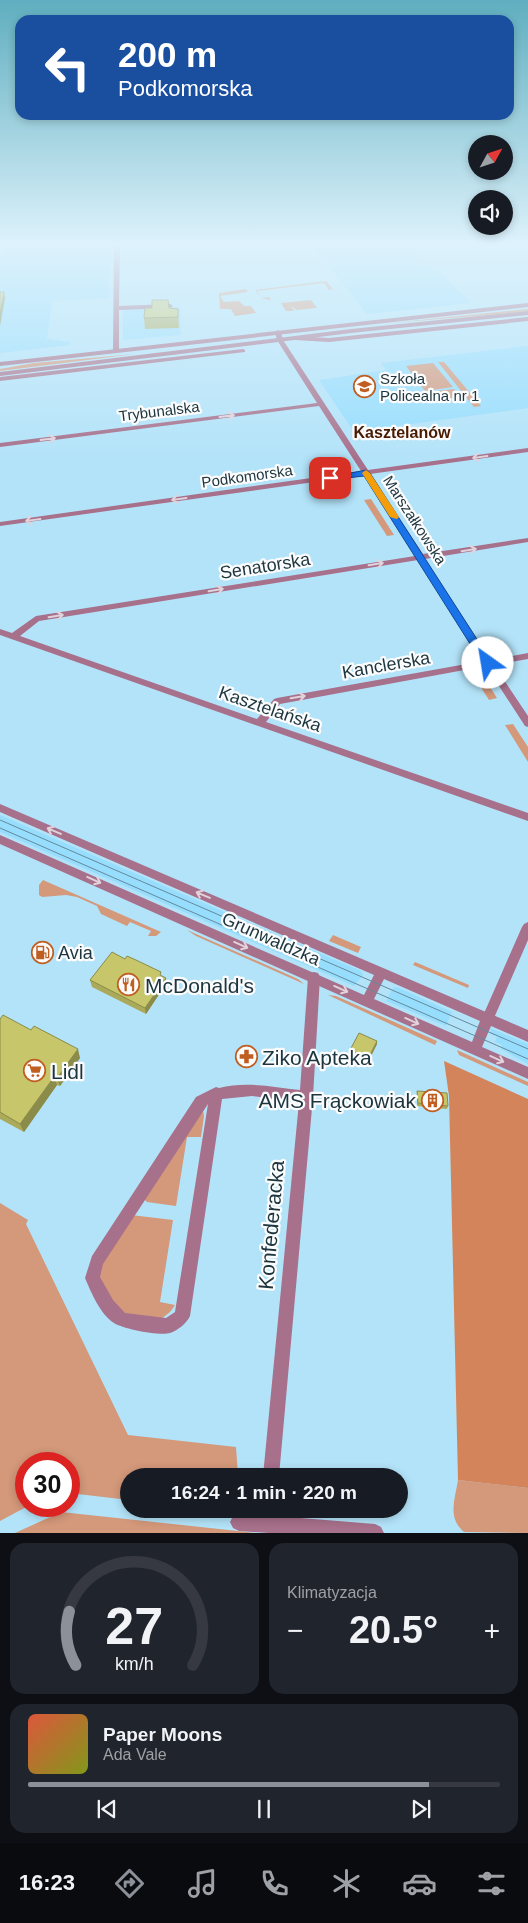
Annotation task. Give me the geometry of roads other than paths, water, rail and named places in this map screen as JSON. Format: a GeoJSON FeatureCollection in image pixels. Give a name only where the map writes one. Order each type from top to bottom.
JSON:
{"type":"FeatureCollection","features":[{"type":"Feature","properties":{"kind":"street"},"geometry":{"type":"LineString","coordinates":[[116,352],[117,317]]}},
{"type":"Feature","properties":{"kind":"street"},"geometry":{"type":"LineString","coordinates":[[0,364],[421,317]]}},
{"type":"Feature","properties":{"kind":"street"},"geometry":{"type":"LineString","coordinates":[[0,379],[222,350],[295,338],[503,317]]}},
{"type":"Feature","properties":{"kind":"street"},"geometry":{"type":"LineString","coordinates":[[295,338],[328,340],[528,319]]}},
{"type":"Feature","properties":{"kind":"street","name":"Marszałkowska"},"geometry":{"type":"LineString","coordinates":[[278,332],[280,340],[528,724]]}},
{"type":"Feature","properties":{"kind":"street"},"geometry":{"type":"LineString","coordinates":[[0,374],[222,350],[243,350]]}},
{"type":"Feature","properties":{"kind":"street","name":"Trybunalska"},"geometry":{"type":"LineString","coordinates":[[0,445],[321,404]]}},
{"type":"Feature","properties":{"kind":"street","name":"Podkomorska"},"geometry":{"type":"LineString","coordinates":[[0,524],[528,450]]}},
{"type":"Feature","properties":{"kind":"street","name":"Senatorska"},"geometry":{"type":"LineString","coordinates":[[13,637],[36,619],[528,540]]}},
{"type":"Feature","properties":{"kind":"street","name":"Kasztelańska"},"geometry":{"type":"LineString","coordinates":[[0,632],[528,817]]}},
{"type":"Feature","properties":{"kind":"street","name":"Kanclerska"},"geometry":{"type":"LineString","coordinates":[[260,722],[277,701],[528,656]]}},
{"type":"Feature","properties":{"kind":"street","name":"Grunwaldzka"},"geometry":{"type":"LineString","coordinates":[[0,808],[528,1036]]}},
{"type":"Feature","properties":{"kind":"street","name":"Grunwaldzka"},"geometry":{"type":"LineString","coordinates":[[0,839],[528,1073]]}},
{"type":"Feature","properties":{"kind":"street"},"geometry":{"type":"LineString","coordinates":[[475,1049],[528,927]]}},
{"type":"Feature","properties":{"kind":"street"},"geometry":{"type":"LineString","coordinates":[[367,1001],[382,972]]}},
{"type":"Feature","properties":{"kind":"street","name":"Konfederacka"},"geometry":{"type":"LineString","coordinates":[[272,1468],[306,1097],[314,977]]}},
{"type":"Feature","properties":{"kind":"street"},"geometry":{"type":"LineString","coordinates":[[216,1093],[182,1316],[168,1326],[123,1322],[112,1315],[92,1278],[96,1261],[201,1101],[216,1093],[234,1089],[306,1097]]}},
{"type":"Feature","properties":{"kind":"street"},"geometry":{"type":"LineString","coordinates":[[239,1522],[258,1518]]}},
{"type":"Feature","properties":{"kind":"street"},"geometry":{"type":"LineString","coordinates":[[280,1518],[376,1533]]}},
{"type":"Feature","properties":{"kind":"tram line"},"geometry":{"type":"LineString","coordinates":[[0,820],[528,1049]]}},
{"type":"Feature","properties":{"kind":"tram line"},"geometry":{"type":"LineString","coordinates":[[0,828],[528,1059]]}},
{"type":"Feature","properties":{"kind":"place","name":"Szkoła Policealna nr 1"},"geometry":{"type":"Point","coordinates":[364,387]}},
{"type":"Feature","properties":{"kind":"place","name":"Avia"},"geometry":{"type":"Point","coordinates":[42,953]}},
{"type":"Feature","properties":{"kind":"place","name":"McDonald's"},"geometry":{"type":"Point","coordinates":[129,985]}},
{"type":"Feature","properties":{"kind":"place","name":"Ziko Apteka"},"geometry":{"type":"Point","coordinates":[246,1057]}},
{"type":"Feature","properties":{"kind":"place","name":"Lidl"},"geometry":{"type":"Point","coordinates":[35,1071]}},
{"type":"Feature","properties":{"kind":"place","name":"AMS Frąckowiak"},"geometry":{"type":"Point","coordinates":[432,1100]}},
{"type":"Feature","properties":{"kind":"district","name":"Kasztelanów"},"geometry":{"type":"Point","coordinates":[402,432]}}]}
